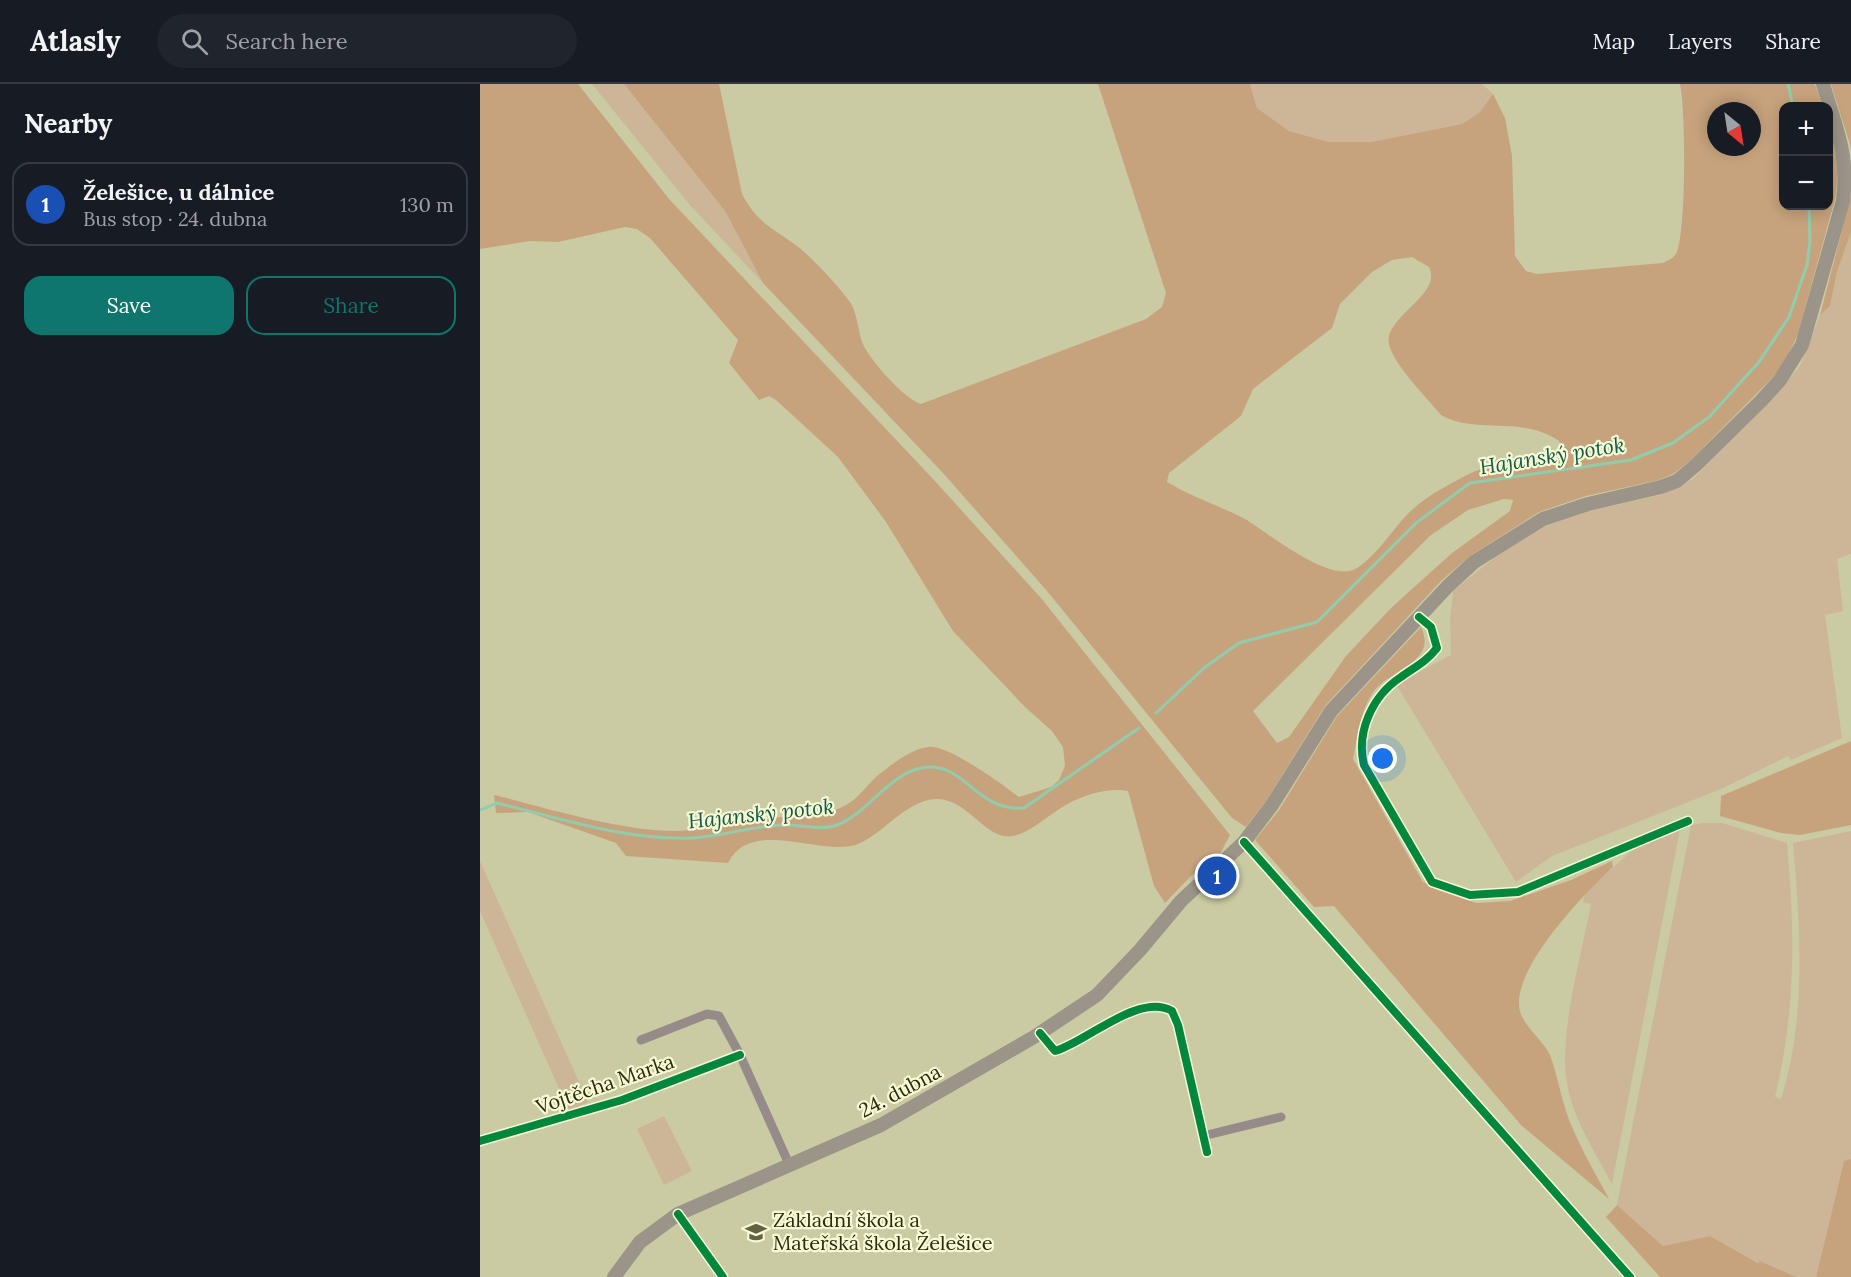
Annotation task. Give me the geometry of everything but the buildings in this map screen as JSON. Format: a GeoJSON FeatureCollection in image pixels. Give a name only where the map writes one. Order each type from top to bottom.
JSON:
{"type":"FeatureCollection","features":[{"type":"Feature","properties":{"kind":"main road","name":"24. dubna"},"geometry":{"type":"LineString","coordinates":[[614,1277],[640,1242],[678,1214],[881,1125],[1040,1033],[1097,995],[1140,950],[1181,901],[1244,842],[1272,806],[1331,711],[1474,562],[1543,519],[1588,504],[1661,487],[1677,481],[1696,465],[1780,380],[1793,362],[1806,337],[1843,201],[1846,179],[1844,155],[1823,84]]}},
{"type":"Feature","properties":{"kind":"street"},"geometry":{"type":"LineString","coordinates":[[1419,617],[1431,627],[1437,648],[1426,662],[1399,677],[1382,693],[1369,711],[1362,756],[1364,765],[1432,882],[1470,895],[1518,892],[1688,821]]}},
{"type":"Feature","properties":{"kind":"street"},"geometry":{"type":"LineString","coordinates":[[1244,842],[1630,1277]]}},
{"type":"Feature","properties":{"kind":"street"},"geometry":{"type":"LineString","coordinates":[[1040,1033],[1055,1051],[1130,1013],[1160,1007],[1172,1011],[1178,1025],[1207,1152]]}},
{"type":"Feature","properties":{"kind":"street","name":"Vojtěcha Marka"},"geometry":{"type":"LineString","coordinates":[[641,1040],[712,1013],[724,1023],[789,1164]]}},
{"type":"Feature","properties":{"kind":"street","name":"Vojtěcha Marka"},"geometry":{"type":"LineString","coordinates":[[480,1141],[611,1104],[740,1055]]}},
{"type":"Feature","properties":{"kind":"street"},"geometry":{"type":"LineString","coordinates":[[1203,1136],[1281,1117]]}},
{"type":"Feature","properties":{"kind":"street"},"geometry":{"type":"LineString","coordinates":[[678,1214],[723,1277]]}},
{"type":"Feature","properties":{"kind":"shaded area"},"geometry":{"type":"Polygon","coordinates":[[[480,84],[578,84],[670,200],[934,480],[1041,598],[1230,835],[1220,854],[1190,877],[1165,903],[1154,886],[1128,791],[1118,790],[1098,792],[1078,799],[1060,808],[1029,830],[1013,836],[1003,836],[994,832],[959,806],[938,799],[914,805],[861,843],[836,847],[767,840],[751,843],[738,850],[728,863],[626,856],[616,843],[528,812],[496,813],[494,795],[610,824],[675,831],[700,828],[717,819],[797,816],[828,812],[856,798],[877,776],[908,754],[928,747],[937,748],[961,758],[1019,797],[1051,787],[1059,780],[1065,766],[1063,747],[1052,731],[1025,707],[953,631],[886,522],[838,457],[776,400],[769,396],[759,400],[729,363],[738,340],[650,238],[637,229],[625,227],[558,242],[530,241],[480,249],[480,84]]]}},
{"type":"Feature","properties":{"kind":"shaded area"},"geometry":{"type":"Polygon","coordinates":[[[592,84],[624,84],[725,211],[763,283],[689,204],[592,84]]]}},
{"type":"Feature","properties":{"kind":"shaded area"},"geometry":{"type":"Polygon","coordinates":[[[624,84],[719,84],[742,194],[748,204],[760,219],[810,257],[840,289],[852,306],[862,342],[871,358],[896,386],[921,404],[1146,319],[1162,307],[1166,293],[1098,84],[1250,84],[1257,108],[1289,131],[1329,142],[1371,142],[1462,124],[1480,112],[1493,94],[1505,118],[1512,156],[1515,256],[1526,271],[1537,274],[1663,263],[1676,254],[1682,219],[1684,169],[1680,84],[1815,84],[1821,102],[1779,102],[1779,210],[1832,210],[1798,334],[1787,358],[1774,376],[1691,460],[1673,474],[1659,480],[1586,496],[1539,512],[1470,556],[1442,580],[1325,706],[1266,801],[1246,827],[1232,818],[1047,591],[943,473],[763,283],[725,211],[624,84]],[[1412,257],[1392,260],[1372,272],[1340,304],[1332,328],[1253,389],[1241,416],[1169,473],[1167,482],[1245,519],[1316,564],[1345,571],[1357,568],[1365,562],[1413,509],[1449,485],[1482,469],[1545,458],[1563,450],[1559,441],[1545,433],[1515,427],[1469,424],[1441,415],[1404,371],[1392,352],[1389,344],[1390,334],[1403,315],[1421,297],[1431,277],[1429,267],[1412,257]],[[1504,499],[1468,510],[1431,535],[1253,711],[1277,743],[1289,737],[1346,656],[1391,608],[1452,553],[1510,511],[1513,500],[1504,499]]]}},
{"type":"Feature","properties":{"kind":"shaded area"},"geometry":{"type":"Polygon","coordinates":[[[1250,84],[1482,84],[1493,94],[1480,112],[1462,124],[1371,142],[1329,142],[1289,131],[1257,108],[1250,84]]]}},
{"type":"Feature","properties":{"kind":"shaded area"},"geometry":{"type":"Polygon","coordinates":[[[1831,84],[1851,84],[1851,150],[1849,141],[1831,84]]]}},
{"type":"Feature","properties":{"kind":"shaded area"},"geometry":{"type":"Polygon","coordinates":[[[1833,142],[1837,172],[1833,206],[1833,142]]]}},
{"type":"Feature","properties":{"kind":"shaded area"},"geometry":{"type":"Polygon","coordinates":[[[1851,196],[1851,232],[1837,272],[1830,306],[1820,315],[1851,196]]]}},
{"type":"Feature","properties":{"kind":"shaded area"},"geometry":{"type":"Polygon","coordinates":[[[1851,232],[1851,554],[1837,559],[1843,611],[1825,615],[1842,738],[1791,760],[1788,756],[1721,789],[1552,856],[1516,882],[1396,684],[1451,655],[1450,620],[1453,591],[1503,551],[1546,526],[1590,511],[1664,494],[1693,479],[1766,406],[1800,366],[1820,315],[1830,306],[1837,272],[1851,232]]]}},
{"type":"Feature","properties":{"kind":"shaded area"},"geometry":{"type":"Polygon","coordinates":[[[1421,627],[1425,639],[1418,657],[1382,683],[1369,698],[1360,724],[1353,759],[1423,882],[1476,903],[1510,901],[1571,880],[1612,861],[1613,867],[1570,911],[1540,950],[1521,988],[1519,1005],[1523,1019],[1550,1055],[1569,1120],[1609,1199],[1521,1125],[1334,906],[1314,907],[1255,840],[1279,810],[1337,716],[1421,627]]]}},
{"type":"Feature","properties":{"kind":"shaded area"},"geometry":{"type":"Polygon","coordinates":[[[1851,741],[1851,825],[1800,835],[1781,833],[1720,816],[1721,796],[1851,741]]]}},
{"type":"Feature","properties":{"kind":"shaded area"},"geometry":{"type":"Polygon","coordinates":[[[1722,823],[1787,843],[1792,971],[1787,1033],[1775,1097],[1781,1099],[1795,1036],[1798,1004],[1799,939],[1793,843],[1851,831],[1851,1159],[1844,1161],[1816,1277],[1797,1277],[1760,1261],[1759,1263],[1710,1236],[1663,1246],[1617,1205],[1691,825],[1722,823]]]}},
{"type":"Feature","properties":{"kind":"shaded area"},"geometry":{"type":"Polygon","coordinates":[[[1680,829],[1612,1184],[1579,1122],[1570,1096],[1565,1064],[1568,1019],[1591,904],[1583,902],[1585,893],[1636,847],[1680,829]]]}},
{"type":"Feature","properties":{"kind":"shaded area"},"geometry":{"type":"Polygon","coordinates":[[[480,861],[588,1102],[569,1111],[480,911],[480,861]]]}},
{"type":"Feature","properties":{"kind":"shaded area"},"geometry":{"type":"Polygon","coordinates":[[[664,1116],[692,1171],[664,1185],[637,1129],[664,1116]]]}},
{"type":"Feature","properties":{"kind":"shaded area"},"geometry":{"type":"Polygon","coordinates":[[[1851,1159],[1851,1277],[1816,1277],[1844,1161],[1851,1159]]]}},
{"type":"Feature","properties":{"kind":"shaded area"},"geometry":{"type":"Polygon","coordinates":[[[1617,1205],[1663,1246],[1710,1236],[1758,1263],[1760,1261],[1797,1277],[1660,1277],[1606,1217],[1617,1205]]]}},
{"type":"Feature","properties":{"kind":"waterway","name":"Hajanský potok"},"geometry":{"type":"LineString","coordinates":[[1788,84],[1792,102]]}},
{"type":"Feature","properties":{"kind":"waterway","name":"Hajanský potok"},"geometry":{"type":"LineString","coordinates":[[1156,713],[1204,668],[1239,643],[1317,622],[1416,523],[1470,483],[1631,460],[1673,443],[1709,417],[1759,362],[1789,317],[1807,265],[1810,241],[1809,210]]}},
{"type":"Feature","properties":{"kind":"waterway","name":"Hajanský potok"},"geometry":{"type":"LineString","coordinates":[[480,810],[497,803],[594,827],[668,838],[704,837],[782,825],[831,827],[849,819],[905,774],[932,767],[944,769],[955,775],[995,803],[1024,808],[1139,728]]}},
{"type":"Feature","properties":{"kind":"cycle path"},"geometry":{"type":"LineString","coordinates":[[1419,617],[1431,627],[1437,648],[1424,661],[1391,685],[1374,704],[1362,740],[1362,753],[1364,765],[1432,882],[1470,895],[1518,892],[1688,821]]}},
{"type":"Feature","properties":{"kind":"cycle path"},"geometry":{"type":"LineString","coordinates":[[1244,842],[1630,1277]]}},
{"type":"Feature","properties":{"kind":"cycle path"},"geometry":{"type":"LineString","coordinates":[[1040,1033],[1055,1051],[1128,1013],[1144,1008],[1159,1007],[1172,1011],[1178,1025],[1207,1152]]}},
{"type":"Feature","properties":{"kind":"cycle path"},"geometry":{"type":"LineString","coordinates":[[480,1141],[622,1100],[740,1055]]}},
{"type":"Feature","properties":{"kind":"cycle path"},"geometry":{"type":"LineString","coordinates":[[678,1214],[723,1277]]}},
{"type":"Feature","properties":{"kind":"place","name":"Želešice, u dálnice"},"geometry":{"type":"Point","coordinates":[1217,876]}},
{"type":"Feature","properties":{"kind":"place","name":"Základní škola a Mateřská škola Želešice"},"geometry":{"type":"Point","coordinates":[756,1232]}}]}
